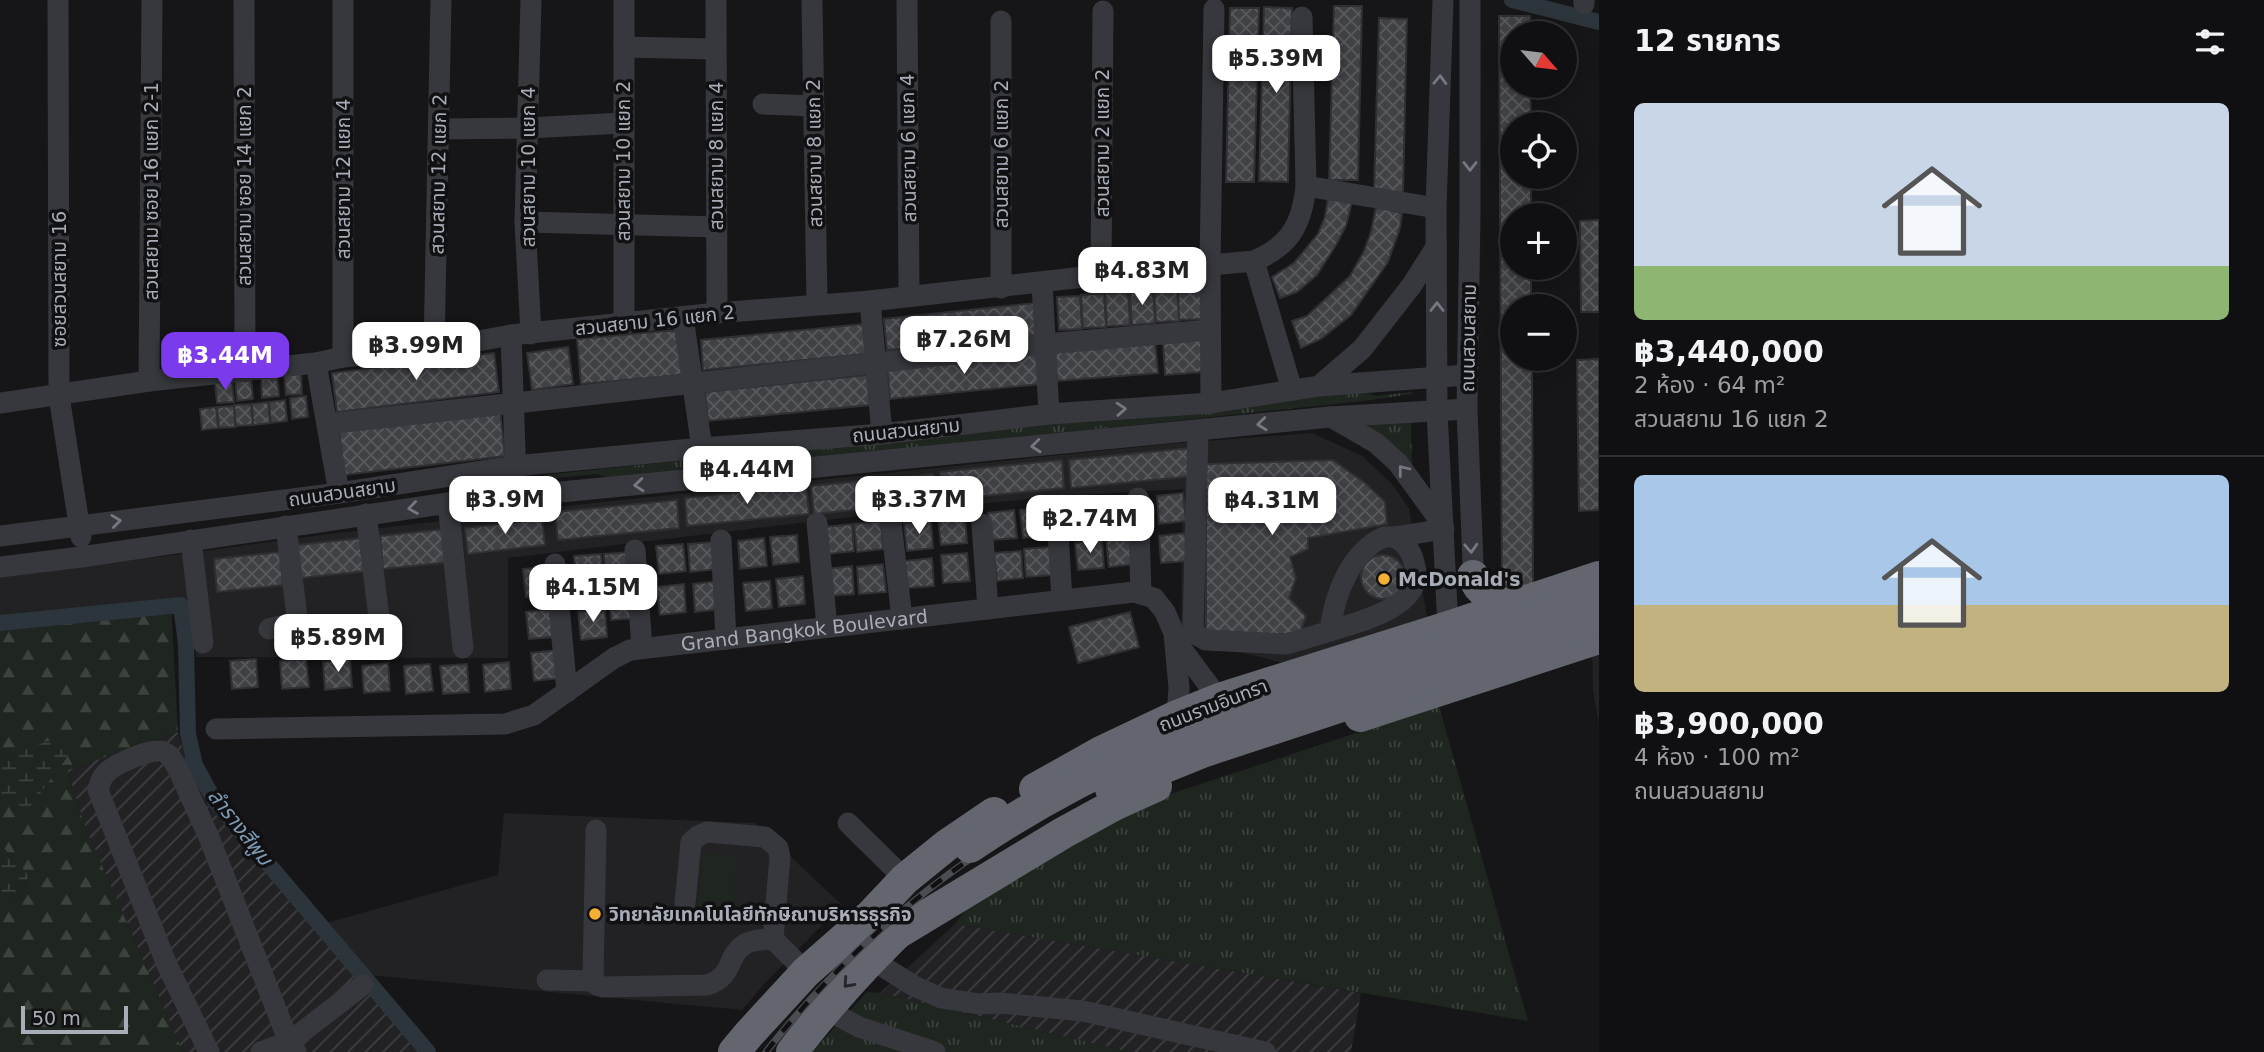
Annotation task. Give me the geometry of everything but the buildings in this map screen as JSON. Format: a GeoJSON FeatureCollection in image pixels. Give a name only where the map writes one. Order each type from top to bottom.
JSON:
{"type":"FeatureCollection","features":[{"type":"Feature","properties":{"kind":"highway"},"geometry":{"type":"LineString","coordinates":[[1473,576],[1483,592],[1511,607]]}},
{"type":"Feature","properties":{"kind":"highway","name":"ถนนรามอินทรา"},"geometry":{"type":"LineString","coordinates":[[734,1052],[806,972],[871,915],[905,879],[947,845],[1030,791],[1101,752],[1178,702],[1212,689],[1328,665],[1599,577]]}},
{"type":"Feature","properties":{"kind":"highway","name":"ถนนรามอินทรา"},"geometry":{"type":"LineString","coordinates":[[792,1052],[825,1009],[871,958],[973,856],[1040,802],[1145,750],[1188,732],[1599,596]]}},
{"type":"Feature","properties":{"kind":"highway","name":"ถนนรามอินทรา"},"geometry":{"type":"LineString","coordinates":[[871,915],[973,856],[1144,774],[1205,751],[1599,621]]}},
{"type":"Feature","properties":{"kind":"highway","name":"ถนนรามอินทรา"},"geometry":{"type":"LineString","coordinates":[[896,934],[1063,833],[1114,805],[1187,774],[1599,638]]}},
{"type":"Feature","properties":{"kind":"highway"},"geometry":{"type":"LineString","coordinates":[[1369,651],[1400,654],[1409,663],[1412,675],[1411,683],[1383,709]]}},
{"type":"Feature","properties":{"kind":"street","name":"ซอยสวนสยาม 16"},"geometry":{"type":"LineString","coordinates":[[58,0],[59,396],[81,526],[82,557]]}},
{"type":"Feature","properties":{"kind":"street","name":"สวนสยาม ซอย 16 แยก 2-1"},"geometry":{"type":"LineString","coordinates":[[149,381],[152,0]]}},
{"type":"Feature","properties":{"kind":"street","name":"สวนสยาม ซอย 14 แยก 2"},"geometry":{"type":"LineString","coordinates":[[244,0],[245,372]]}},
{"type":"Feature","properties":{"kind":"street","name":"สวนสยาม 12 แยก 4"},"geometry":{"type":"LineString","coordinates":[[343,0],[343,357]]}},
{"type":"Feature","properties":{"kind":"street","name":"สวนสยาม 12 แยก 2"},"geometry":{"type":"LineString","coordinates":[[434,349],[441,0]]}},
{"type":"Feature","properties":{"kind":"street","name":"สวนสยาม 10 แยก 4"},"geometry":{"type":"LineString","coordinates":[[518,496],[514,401],[521,335],[531,0]]}},
{"type":"Feature","properties":{"kind":"street","name":"สวนสยาม 10 แยก 2"},"geometry":{"type":"LineString","coordinates":[[624,0],[624,323]]}},
{"type":"Feature","properties":{"kind":"street","name":"สวนสยาม 8 แยก 4"},"geometry":{"type":"LineString","coordinates":[[716,0],[717,313]]}},
{"type":"Feature","properties":{"kind":"street","name":"สวนสยาม 6 แยก 4"},"geometry":{"type":"LineString","coordinates":[[907,0],[909,295]]}},
{"type":"Feature","properties":{"kind":"street","name":"ถนนสวนสยาม"},"geometry":{"type":"LineString","coordinates":[[1443,0],[1436,208],[1437,411],[1443,527],[1476,679]]}},
{"type":"Feature","properties":{"kind":"street","name":"ถนนสวนสยาม"},"geometry":{"type":"LineString","coordinates":[[1470,0],[1470,213],[1466,375],[1473,576],[1462,623],[1476,679]]}},
{"type":"Feature","properties":{"kind":"street","name":"สวนสยาม 8 แยก 2"},"geometry":{"type":"LineString","coordinates":[[812,2],[817,304]]}},
{"type":"Feature","properties":{"kind":"street"},"geometry":{"type":"LineString","coordinates":[[1211,402],[1214,9]]}},
{"type":"Feature","properties":{"kind":"street","name":"สวนสยาม 2 แยก 2"},"geometry":{"type":"LineString","coordinates":[[1101,275],[1103,11]]}},
{"type":"Feature","properties":{"kind":"street"},"geometry":{"type":"LineString","coordinates":[[1302,17],[1306,186],[1436,208]]}},
{"type":"Feature","properties":{"kind":"street","name":"สวนสยาม 6 แยก 2"},"geometry":{"type":"LineString","coordinates":[[1001,21],[1001,288]]}},
{"type":"Feature","properties":{"kind":"street"},"geometry":{"type":"LineString","coordinates":[[624,47],[715,49]]}},
{"type":"Feature","properties":{"kind":"street"},"geometry":{"type":"LineString","coordinates":[[763,104],[814,106]]}},
{"type":"Feature","properties":{"kind":"street"},"geometry":{"type":"LineString","coordinates":[[439,129],[624,123]]}},
{"type":"Feature","properties":{"kind":"street","name":"สวนสยาม 16 แยก 2"},"geometry":{"type":"LineString","coordinates":[[0,402],[59,396],[149,381],[245,372],[343,357],[434,349],[624,323],[870,301],[1254,261],[1270,255],[1286,241],[1298,224],[1304,207],[1306,186]]}},
{"type":"Feature","properties":{"kind":"street"},"geometry":{"type":"LineString","coordinates":[[525,222],[717,227]]}},
{"type":"Feature","properties":{"kind":"street"},"geometry":{"type":"LineString","coordinates":[[1319,386],[1362,349],[1412,285],[1436,246]]}},
{"type":"Feature","properties":{"kind":"street"},"geometry":{"type":"LineString","coordinates":[[1254,261],[1292,390]]}},
{"type":"Feature","properties":{"kind":"street"},"geometry":{"type":"LineString","coordinates":[[1042,283],[1049,414]]}},
{"type":"Feature","properties":{"kind":"street"},"geometry":{"type":"LineString","coordinates":[[870,301],[882,434]]}},
{"type":"Feature","properties":{"kind":"street"},"geometry":{"type":"LineString","coordinates":[[683,317],[702,448]]}},
{"type":"Feature","properties":{"kind":"street"},"geometry":{"type":"LineString","coordinates":[[327,424],[514,401],[1045,344],[1210,330]]}},
{"type":"Feature","properties":{"kind":"street"},"geometry":{"type":"LineString","coordinates":[[316,363],[339,493]]}},
{"type":"Feature","properties":{"kind":"street"},"geometry":{"type":"LineString","coordinates":[[1437,376],[1466,375]]}},
{"type":"Feature","properties":{"kind":"street","name":"ถนนสวนสยาม"},"geometry":{"type":"LineString","coordinates":[[0,536],[339,493],[515,466],[882,434],[1049,414],[1211,402],[1319,386],[1437,376]]}},
{"type":"Feature","properties":{"kind":"street"},"geometry":{"type":"LineString","coordinates":[[1437,411],[1467,409]]}},
{"type":"Feature","properties":{"kind":"street","name":"ถนนสวนสยาม"},"geometry":{"type":"LineString","coordinates":[[0,567],[448,503],[1330,417],[1437,411]]}},
{"type":"Feature","properties":{"kind":"street"},"geometry":{"type":"LineString","coordinates":[[1328,665],[1325,632],[1354,561],[1363,550],[1384,537],[1443,527],[1398,463],[1376,443],[1330,417]]}},
{"type":"Feature","properties":{"kind":"street"},"geometry":{"type":"LineString","coordinates":[[1198,430],[1192,628],[1195,634],[1206,640],[1287,644],[1364,620],[1394,607],[1410,592],[1416,576],[1408,547],[1394,537]]}},
{"type":"Feature","properties":{"kind":"street"},"geometry":{"type":"LineString","coordinates":[[1138,499],[1141,594],[1154,598],[1165,612],[1175,640],[1178,702]]}},
{"type":"Feature","properties":{"kind":"street"},"geometry":{"type":"LineString","coordinates":[[448,503],[463,648]]}},
{"type":"Feature","properties":{"kind":"street"},"geometry":{"type":"LineString","coordinates":[[366,514],[383,649]]}},
{"type":"Feature","properties":{"kind":"street"},"geometry":{"type":"LineString","coordinates":[[1057,516],[1062,600]]}},
{"type":"Feature","properties":{"kind":"street"},"geometry":{"type":"LineString","coordinates":[[891,522],[902,619]]}},
{"type":"Feature","properties":{"kind":"street"},"geometry":{"type":"LineString","coordinates":[[817,523],[827,627]]}},
{"type":"Feature","properties":{"kind":"street"},"geometry":{"type":"LineString","coordinates":[[982,524],[988,609]]}},
{"type":"Feature","properties":{"kind":"street"},"geometry":{"type":"LineString","coordinates":[[269,629],[292,623],[297,617],[286,526]]}},
{"type":"Feature","properties":{"kind":"street"},"geometry":{"type":"LineString","coordinates":[[191,540],[203,643]]}},
{"type":"Feature","properties":{"kind":"street"},"geometry":{"type":"LineString","coordinates":[[721,540],[726,639]]}},
{"type":"Feature","properties":{"kind":"street"},"geometry":{"type":"LineString","coordinates":[[635,550],[642,648]]}},
{"type":"Feature","properties":{"kind":"street"},"geometry":{"type":"LineString","coordinates":[[555,564],[567,692]]}},
{"type":"Feature","properties":{"kind":"street","name":"Grand Bangkok Boulevard"},"geometry":{"type":"LineString","coordinates":[[216,729],[505,724],[534,715],[630,650],[1134,592],[1141,594]]}},
{"type":"Feature","properties":{"kind":"street"},"geometry":{"type":"LineString","coordinates":[[1175,640],[1212,689]]}},
{"type":"Feature","properties":{"kind":"street"},"geometry":{"type":"LineString","coordinates":[[209,1052],[167,965],[98,790],[101,779],[109,770],[152,750],[165,752],[173,759],[178,769],[208,835],[292,1047]]}},
{"type":"Feature","properties":{"kind":"street"},"geometry":{"type":"LineString","coordinates":[[848,822],[905,879]]}},
{"type":"Feature","properties":{"kind":"street"},"geometry":{"type":"LineString","coordinates":[[594,981],[596,830]]}},
{"type":"Feature","properties":{"kind":"street"},"geometry":{"type":"LineString","coordinates":[[685,903],[691,842],[698,836],[707,832],[765,837],[778,848],[780,857],[773,939],[806,972]]}},
{"type":"Feature","properties":{"kind":"street"},"geometry":{"type":"LineString","coordinates":[[547,980],[594,981],[603,987],[707,985],[723,978],[744,945],[773,939]]}},
{"type":"Feature","properties":{"kind":"street"},"geometry":{"type":"LineString","coordinates":[[871,958],[914,986],[941,998],[979,1004],[1000,1003],[1083,1011],[1265,1052]]}},
{"type":"Feature","properties":{"kind":"street"},"geometry":{"type":"LineString","coordinates":[[261,1052],[292,1047],[363,985]]}},
{"type":"Feature","properties":{"kind":"street"},"geometry":{"type":"LineString","coordinates":[[825,1009],[859,1027],[935,1052]]}},
{"type":"Feature","properties":{"kind":"shaded area"},"geometry":{"type":"Polygon","coordinates":[[[1312,433],[1362,456],[1391,483],[1409,508],[1427,618],[1296,666],[1181,637],[1183,489],[1049,497],[859,516],[508,558],[508,658],[196,657],[192,597],[171,603],[0,613],[0,576],[612,501],[1178,443],[1312,433]]]}},
{"type":"Feature","properties":{"kind":"shaded area"},"geometry":{"type":"Polygon","coordinates":[[[1599,647],[1599,725],[1593,690],[1592,650],[1599,647]]]}},
{"type":"Feature","properties":{"kind":"shaded area"},"geometry":{"type":"Polygon","coordinates":[[[178,732],[195,791],[420,1052],[183,1052],[86,829],[67,770],[178,732]]]}},
{"type":"Feature","properties":{"kind":"shaded area","name":"วิทยาลัยเทคโนโลยีทักษิณาบริหารธุรกิจ"},"geometry":{"type":"Polygon","coordinates":[[[504,813],[755,823],[842,905],[742,1010],[369,975],[323,924],[498,875],[504,813]]]}},
{"type":"Feature","properties":{"kind":"shaded area"},"geometry":{"type":"Polygon","coordinates":[[[955,924],[1361,993],[1351,1052],[1130,1052],[880,993],[955,924]]]}},
{"type":"Feature","properties":{"kind":"green space"},"geometry":{"type":"Polygon","coordinates":[[[1357,390],[1376,396],[1413,394],[615,480],[597,474],[546,479],[543,477],[545,475],[1357,390]]]}},
{"type":"Feature","properties":{"kind":"green space"},"geometry":{"type":"Polygon","coordinates":[[[1411,419],[1412,471],[1359,423],[1411,419]]]}},
{"type":"Feature","properties":{"kind":"green space"},"geometry":{"type":"Polygon","coordinates":[[[171,603],[178,732],[67,770],[86,829],[183,1052],[0,1052],[0,903],[15,903],[29,877],[0,844],[0,806],[59,766],[72,750],[10,755],[0,769],[0,613],[171,603]]]}},
{"type":"Feature","properties":{"kind":"green space"},"geometry":{"type":"Polygon","coordinates":[[[1439,706],[1528,1021],[955,924],[966,909],[1073,839],[1155,799],[1439,706]]]}},
{"type":"Feature","properties":{"kind":"green space"},"geometry":{"type":"Polygon","coordinates":[[[65,735],[72,751],[29,808],[0,806],[0,769],[10,755],[65,735]]]}},
{"type":"Feature","properties":{"kind":"green space"},"geometry":{"type":"Polygon","coordinates":[[[0,844],[29,876],[15,903],[0,903],[0,844]]]}},
{"type":"Feature","properties":{"kind":"green space"},"geometry":{"type":"Polygon","coordinates":[[[702,854],[737,856],[733,919],[697,917],[702,854]]]}},
{"type":"Feature","properties":{"kind":"green space"},"geometry":{"type":"Polygon","coordinates":[[[867,992],[880,993],[1130,1052],[812,1052],[867,992]]]}},
{"type":"Feature","properties":{"kind":"waterway"},"geometry":{"type":"LineString","coordinates":[[1512,0],[1599,22]]}},
{"type":"Feature","properties":{"kind":"waterway","name":"ลำรางสีพูม"},"geometry":{"type":"LineString","coordinates":[[0,623],[181,605],[186,644],[188,734],[195,765],[214,800],[428,1052]]}},
{"type":"Feature","properties":{"kind":"railway"},"geometry":{"type":"LineString","coordinates":[[766,1052],[820,989],[912,902],[980,852],[1057,806],[1187,745],[1599,610]]}},
{"type":"Feature","properties":{"kind":"place","name":"McDonald's"},"geometry":{"type":"Point","coordinates":[1384,579]}},
{"type":"Feature","properties":{"kind":"place","name":"วิทยาลัยเทคโนโลยีทักษิณาบริหารธุรกิจ"},"geometry":{"type":"Point","coordinates":[595,914]}}]}
